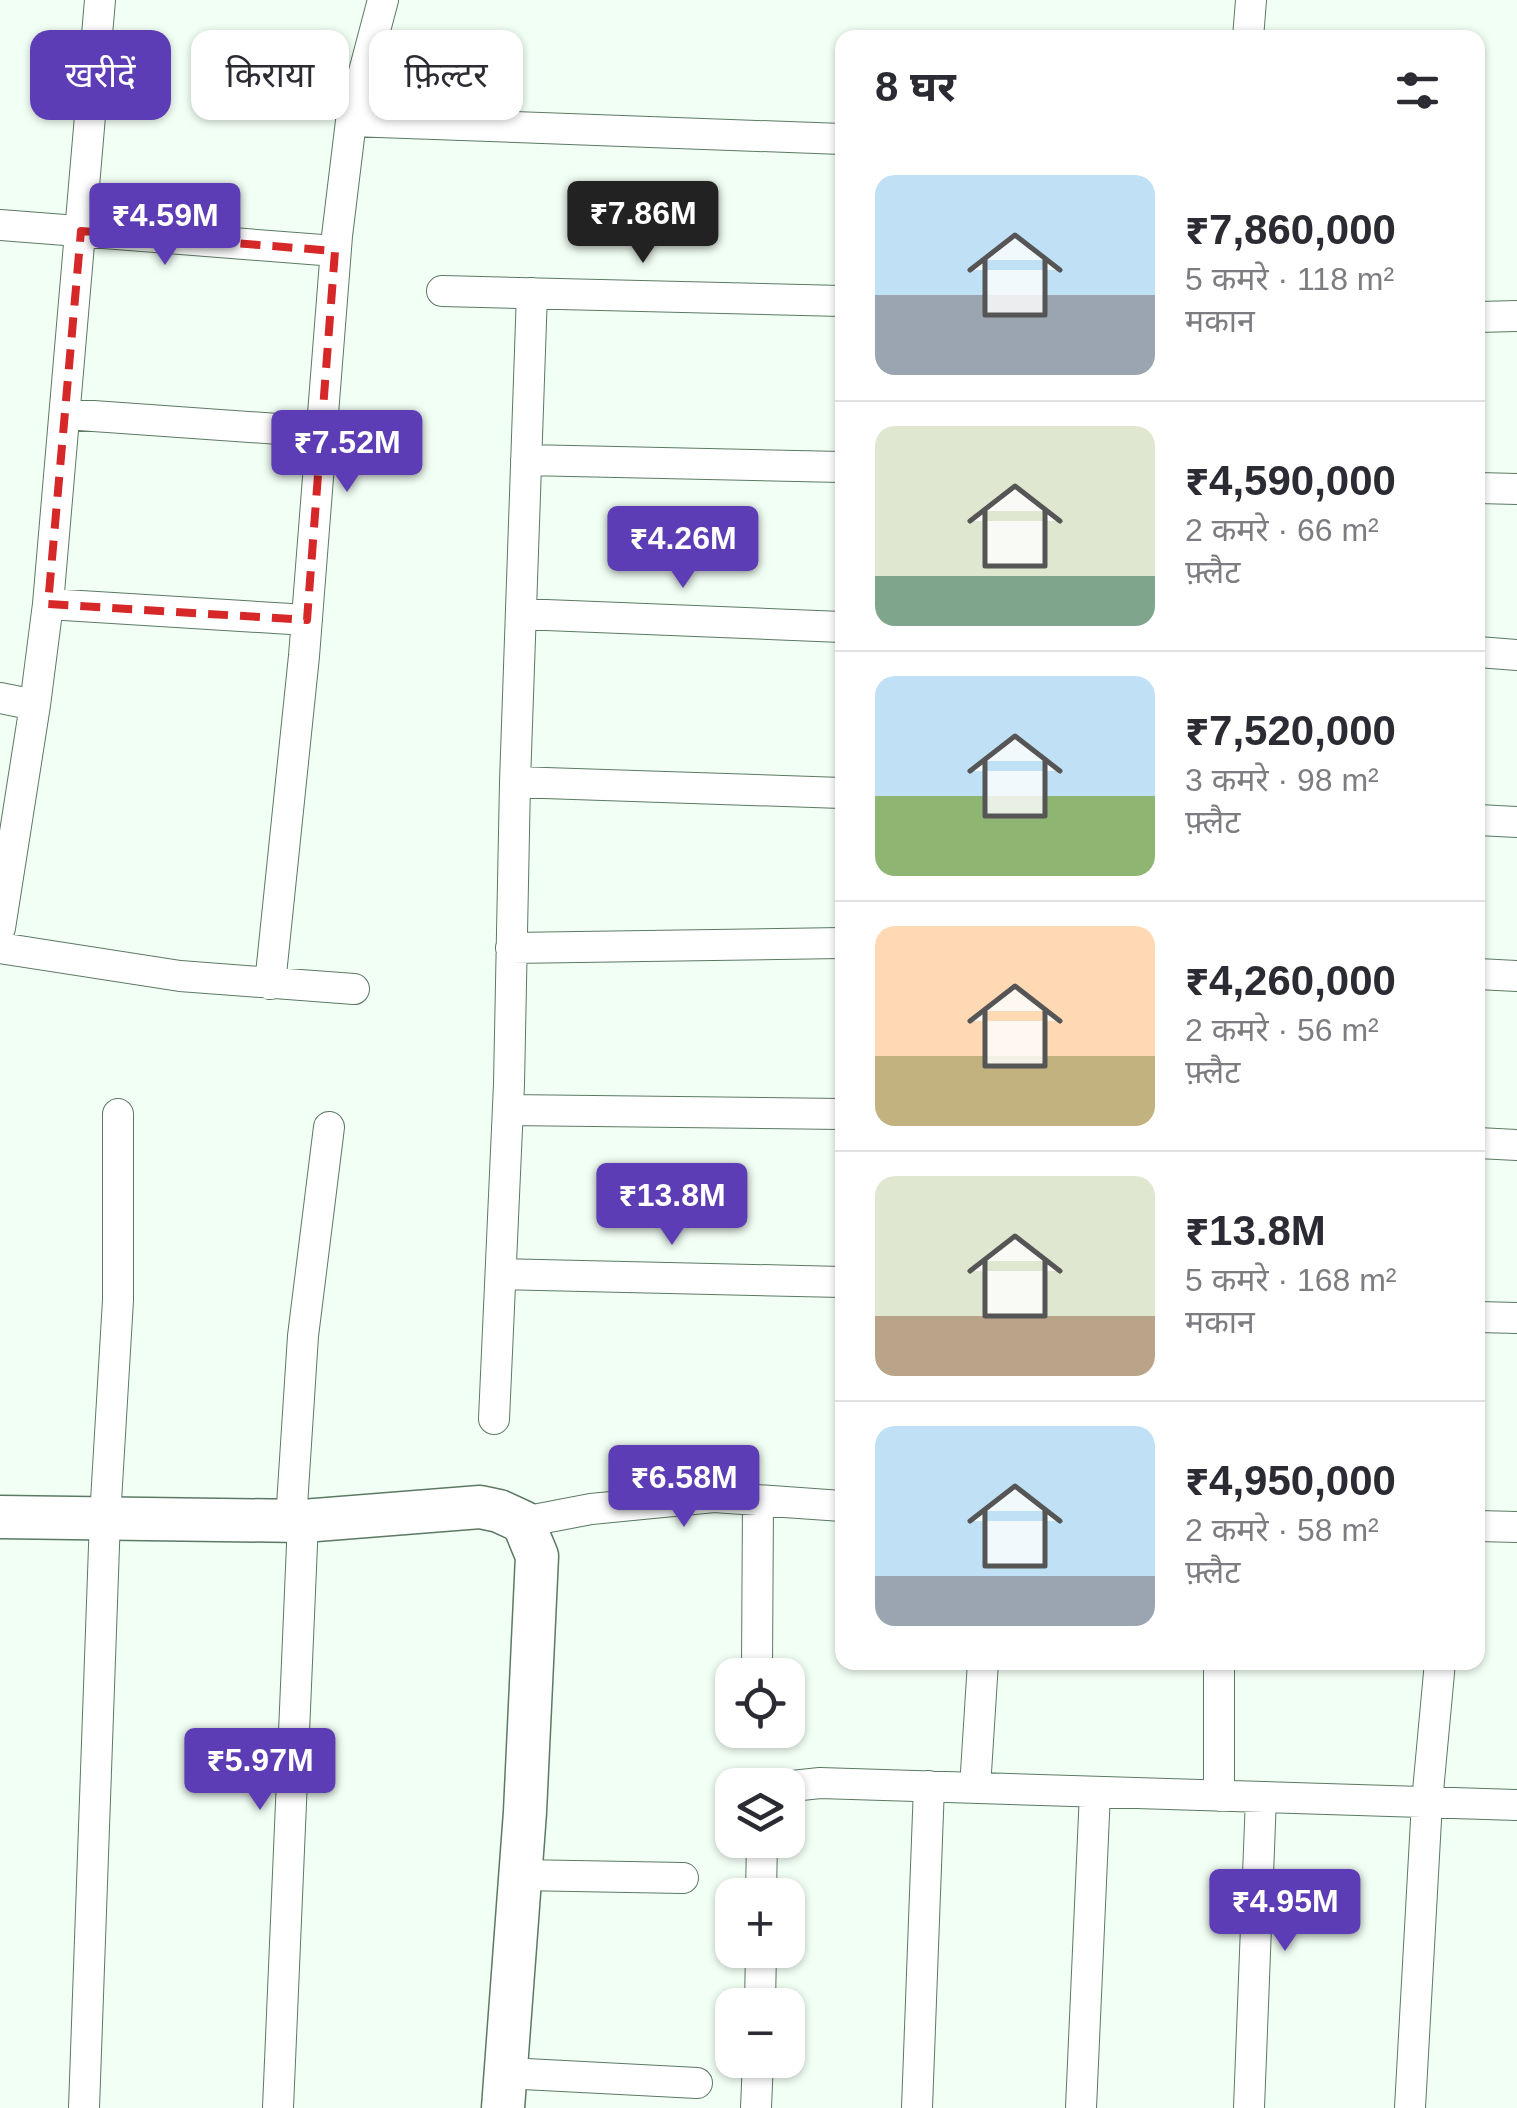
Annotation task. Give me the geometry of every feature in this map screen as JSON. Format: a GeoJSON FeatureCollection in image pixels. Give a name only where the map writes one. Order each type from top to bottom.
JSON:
{"type":"FeatureCollection","features":[{"type":"Feature","properties":{"kind":"street"},"geometry":{"type":"LineString","coordinates":[[0,928],[48,604],[100,0]]}},
{"type":"Feature","properties":{"kind":"street"},"geometry":{"type":"LineString","coordinates":[[270,984],[307,620],[335,251],[352,121],[383,0]]}},
{"type":"Feature","properties":{"kind":"street"},"geometry":{"type":"LineString","coordinates":[[1249,30],[1251,0]]}},
{"type":"Feature","properties":{"kind":"street"},"geometry":{"type":"LineString","coordinates":[[352,121],[835,139]]}},
{"type":"Feature","properties":{"kind":"street"},"geometry":{"type":"LineString","coordinates":[[0,225],[335,251]]}},
{"type":"Feature","properties":{"kind":"street"},"geometry":{"type":"LineString","coordinates":[[442,290],[835,301]]}},
{"type":"Feature","properties":{"kind":"street"},"geometry":{"type":"LineString","coordinates":[[494,1419],[508,1110],[532,294]]}},
{"type":"Feature","properties":{"kind":"street"},"geometry":{"type":"LineString","coordinates":[[1485,318],[1517,316]]}},
{"type":"Feature","properties":{"kind":"street"},"geometry":{"type":"LineString","coordinates":[[65,414],[322,432]]}},
{"type":"Feature","properties":{"kind":"street"},"geometry":{"type":"LineString","coordinates":[[526,460],[835,467]]}},
{"type":"Feature","properties":{"kind":"street"},"geometry":{"type":"LineString","coordinates":[[1485,488],[1517,489]]}},
{"type":"Feature","properties":{"kind":"street"},"geometry":{"type":"LineString","coordinates":[[48,604],[307,620]]}},
{"type":"Feature","properties":{"kind":"street"},"geometry":{"type":"LineString","coordinates":[[521,614],[835,628]]}},
{"type":"Feature","properties":{"kind":"street"},"geometry":{"type":"LineString","coordinates":[[1485,652],[1517,654]]}},
{"type":"Feature","properties":{"kind":"street"},"geometry":{"type":"LineString","coordinates":[[0,698],[35,705]]}},
{"type":"Feature","properties":{"kind":"street"},"geometry":{"type":"LineString","coordinates":[[515,782],[835,793]]}},
{"type":"Feature","properties":{"kind":"street"},"geometry":{"type":"LineString","coordinates":[[1485,820],[1517,822]]}},
{"type":"Feature","properties":{"kind":"street"},"geometry":{"type":"LineString","coordinates":[[512,948],[835,943]]}},
{"type":"Feature","properties":{"kind":"street"},"geometry":{"type":"LineString","coordinates":[[0,948],[180,976],[354,989]]}},
{"type":"Feature","properties":{"kind":"street"},"geometry":{"type":"LineString","coordinates":[[1485,974],[1517,976]]}},
{"type":"Feature","properties":{"kind":"street"},"geometry":{"type":"LineString","coordinates":[[508,1110],[835,1114]]}},
{"type":"Feature","properties":{"kind":"street"},"geometry":{"type":"LineString","coordinates":[[84,2108],[105,1518],[118,1300],[118,1114]]}},
{"type":"Feature","properties":{"kind":"street"},"geometry":{"type":"LineString","coordinates":[[278,2108],[303,1336],[329,1126]]}},
{"type":"Feature","properties":{"kind":"street"},"geometry":{"type":"LineString","coordinates":[[1485,1144],[1517,1146]]}},
{"type":"Feature","properties":{"kind":"street"},"geometry":{"type":"LineString","coordinates":[[501,1274],[835,1282]]}},
{"type":"Feature","properties":{"kind":"street"},"geometry":{"type":"LineString","coordinates":[[1485,1317],[1517,1318]]}},
{"type":"Feature","properties":{"kind":"street"},"geometry":{"type":"LineString","coordinates":[[0,1517],[297,1521],[480,1507],[523,1522],[591,1509],[714,1497],[835,1506]]}},
{"type":"Feature","properties":{"kind":"street"},"geometry":{"type":"LineString","coordinates":[[757,1658],[758,1500]]}},
{"type":"Feature","properties":{"kind":"street"},"geometry":{"type":"LineString","coordinates":[[523,1522],[537,1556],[504,2090],[697,2083]]}},
{"type":"Feature","properties":{"kind":"street"},"geometry":{"type":"LineString","coordinates":[[1485,1526],[1517,1527]]}},
{"type":"Feature","properties":{"kind":"street"},"geometry":{"type":"LineString","coordinates":[[975,1788],[982,1670]]}},
{"type":"Feature","properties":{"kind":"street"},"geometry":{"type":"LineString","coordinates":[[1219,1796],[1220,1670]]}},
{"type":"Feature","properties":{"kind":"street"},"geometry":{"type":"LineString","coordinates":[[1410,2108],[1427,1802],[1439,1670]]}},
{"type":"Feature","properties":{"kind":"street"},"geometry":{"type":"LineString","coordinates":[[805,1785],[1517,1804]]}},
{"type":"Feature","properties":{"kind":"street"},"geometry":{"type":"LineString","coordinates":[[917,2108],[929,1786]]}},
{"type":"Feature","properties":{"kind":"street"},"geometry":{"type":"LineString","coordinates":[[1081,2108],[1095,1792]]}},
{"type":"Feature","properties":{"kind":"street"},"geometry":{"type":"LineString","coordinates":[[1248,2108],[1261,1796]]}},
{"type":"Feature","properties":{"kind":"street"},"geometry":{"type":"LineString","coordinates":[[520,1875],[683,1878]]}},
{"type":"Feature","properties":{"kind":"street"},"geometry":{"type":"LineString","coordinates":[[756,2108],[757,2078]]}},
{"type":"Feature","properties":{"kind":"highlighted area"},"geometry":{"type":"Polygon","coordinates":[[[81,231],[335,251],[307,620],[48,604],[81,231]]]}}]}
